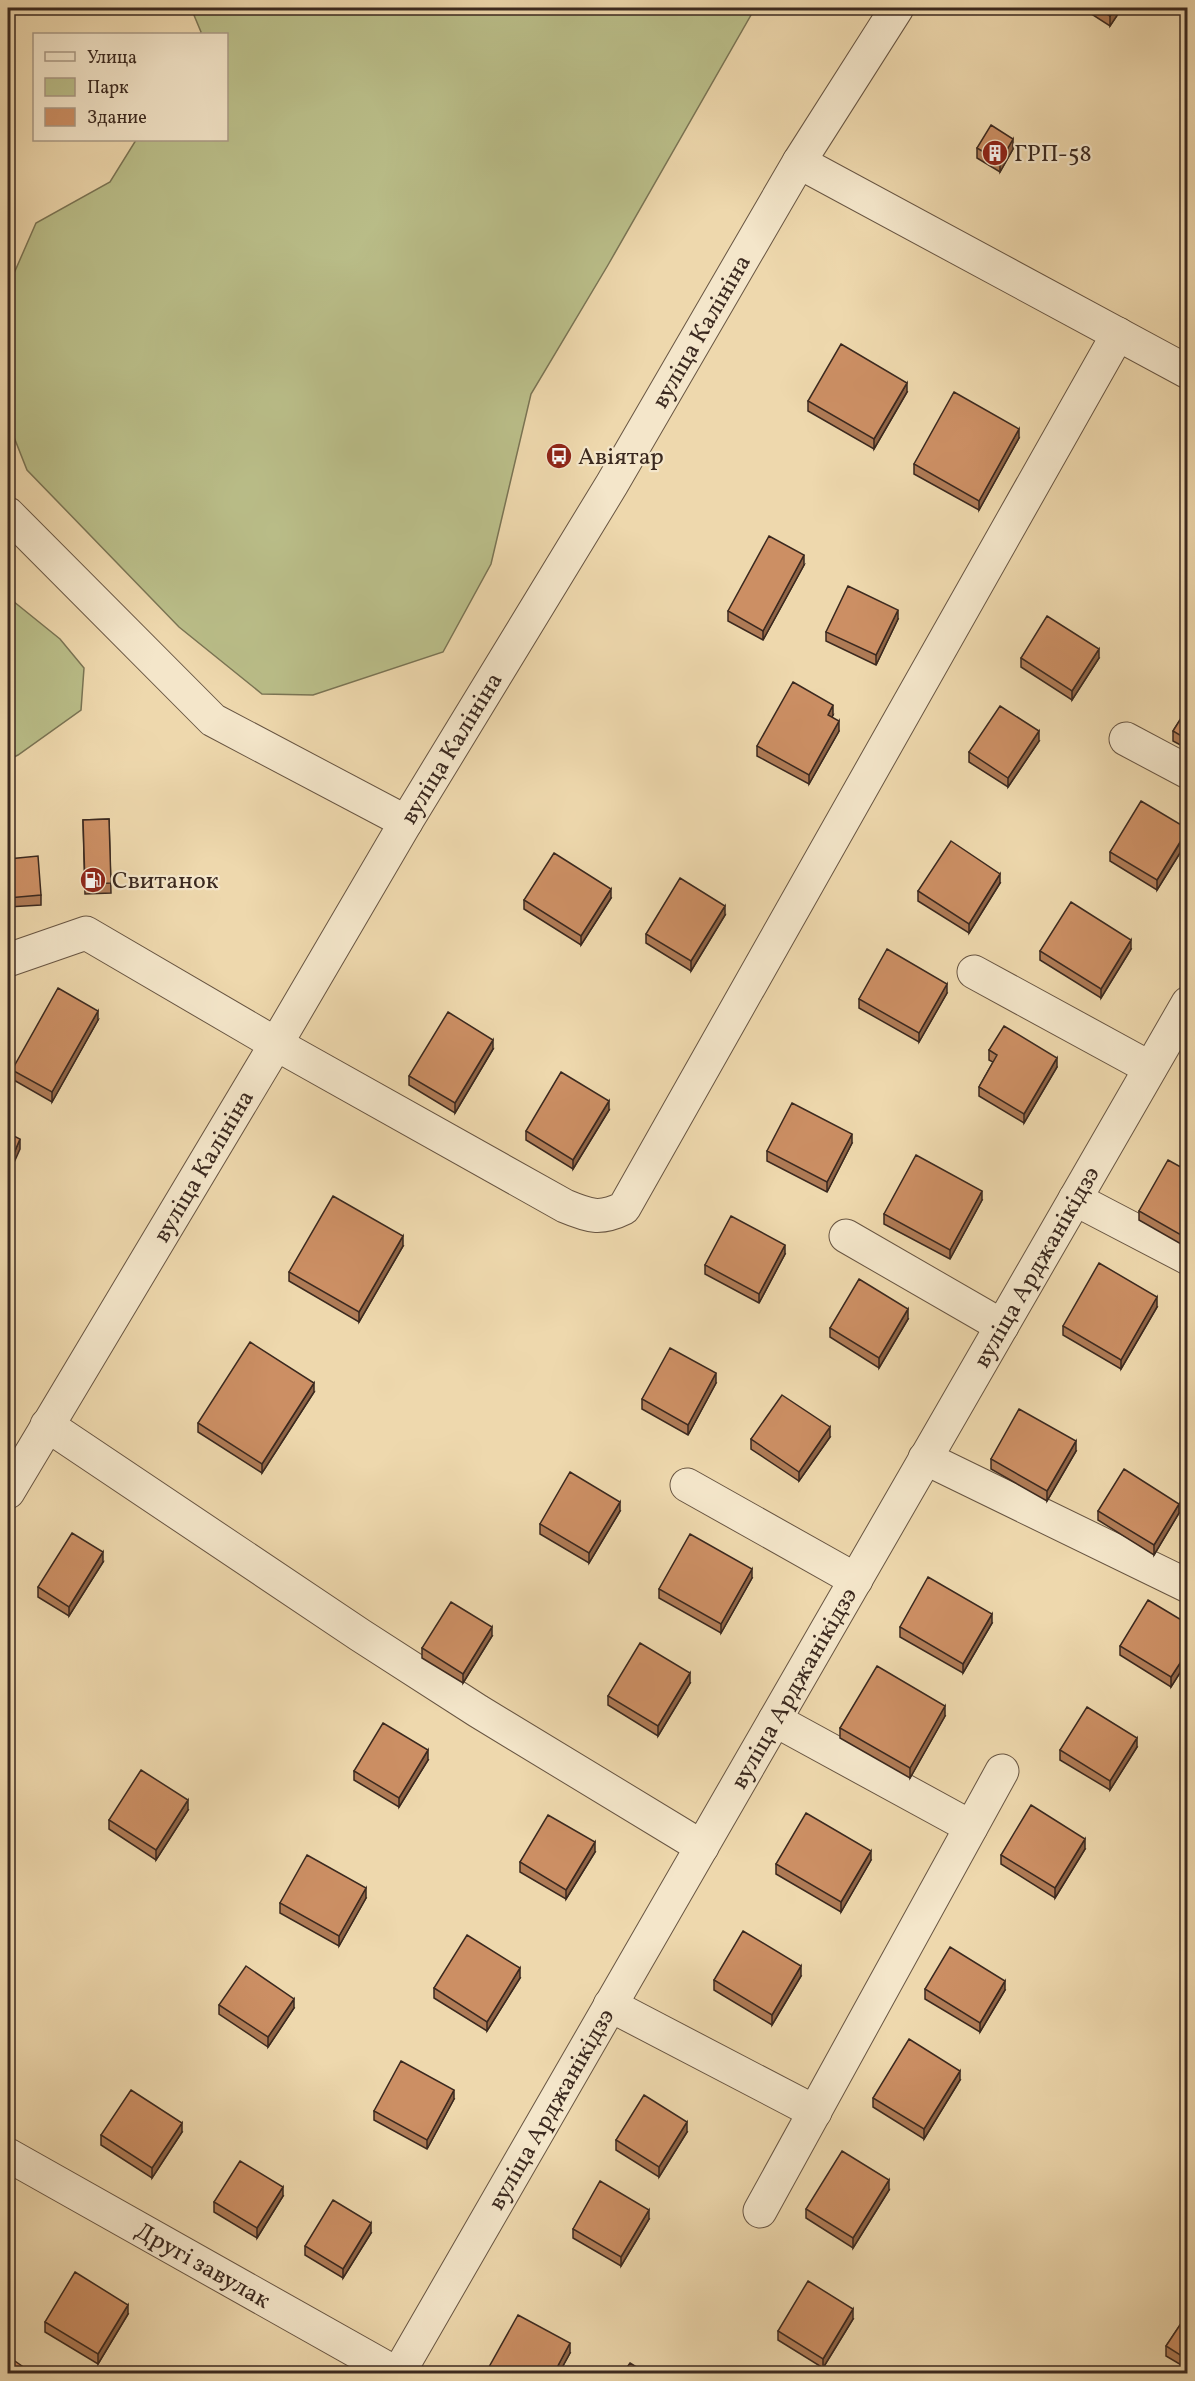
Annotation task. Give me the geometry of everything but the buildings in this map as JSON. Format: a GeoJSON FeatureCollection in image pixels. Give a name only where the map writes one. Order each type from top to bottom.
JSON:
{"type":"FeatureCollection","features":[{"type":"Feature","properties":{"kind":"street","name":"вуліца Калініна"},"geometry":{"type":"LineString","coordinates":[[8,1492],[406,822],[618,474],[799,162],[897,8]]}},
{"type":"Feature","properties":{"kind":"street"},"geometry":{"type":"LineString","coordinates":[[799,162],[1188,372]]}},
{"type":"Feature","properties":{"kind":"street"},"geometry":{"type":"LineString","coordinates":[[8,960],[86,933],[276,1044],[565,1206],[588,1216],[609,1215],[624,1208],[1118,334]]}},
{"type":"Feature","properties":{"kind":"street"},"geometry":{"type":"LineString","coordinates":[[8,514],[213,720],[406,822]]}},
{"type":"Feature","properties":{"kind":"street"},"geometry":{"type":"LineString","coordinates":[[1126,739],[1188,772]]}},
{"type":"Feature","properties":{"kind":"street"},"geometry":{"type":"LineString","coordinates":[[974,972],[1150,1068]]}},
{"type":"Feature","properties":{"kind":"street","name":"вуліца Арджанікідзэ"},"geometry":{"type":"LineString","coordinates":[[398,2373],[1188,1003]]}},
{"type":"Feature","properties":{"kind":"street"},"geometry":{"type":"LineString","coordinates":[[1075,1199],[1188,1258]]}},
{"type":"Feature","properties":{"kind":"street"},"geometry":{"type":"LineString","coordinates":[[846,1236],[1002,1326]]}},
{"type":"Feature","properties":{"kind":"street"},"geometry":{"type":"LineString","coordinates":[[47,1425],[389,1654],[478,1711],[702,1847]]}},
{"type":"Feature","properties":{"kind":"street"},"geometry":{"type":"LineString","coordinates":[[926,1458],[1188,1586]]}},
{"type":"Feature","properties":{"kind":"street"},"geometry":{"type":"LineString","coordinates":[[687,1485],[856,1580]]}},
{"type":"Feature","properties":{"kind":"street"},"geometry":{"type":"LineString","coordinates":[[775,1720],[971,1827]]}},
{"type":"Feature","properties":{"kind":"street"},"geometry":{"type":"LineString","coordinates":[[760,2211],[1002,1771]]}},
{"type":"Feature","properties":{"kind":"street"},"geometry":{"type":"LineString","coordinates":[[610,2005],[814,2112]]}},
{"type":"Feature","properties":{"kind":"street","name":"Другі завулак"},"geometry":{"type":"LineString","coordinates":[[8,2155],[398,2373]]}},
{"type":"Feature","properties":{"kind":"green space"},"geometry":{"type":"Polygon","coordinates":[[[191,8],[755,8],[608,265],[531,394],[491,564],[443,652],[313,695],[262,694],[179,627],[27,470],[8,422],[8,287],[36,223],[110,182],[135,141],[228,141],[228,33],[201,32],[191,8]]]}},
{"type":"Feature","properties":{"kind":"green space"},"geometry":{"type":"Polygon","coordinates":[[[8,597],[60,639],[84,668],[81,710],[8,760],[8,597]]]}},
{"type":"Feature","properties":{"kind":"place","name":"ГРП-58"},"geometry":{"type":"Point","coordinates":[995,153]}},
{"type":"Feature","properties":{"kind":"place","name":"Авіятар"},"geometry":{"type":"Point","coordinates":[559,456]}},
{"type":"Feature","properties":{"kind":"place","name":"Свитанок"},"geometry":{"type":"Point","coordinates":[93,880]}}]}
